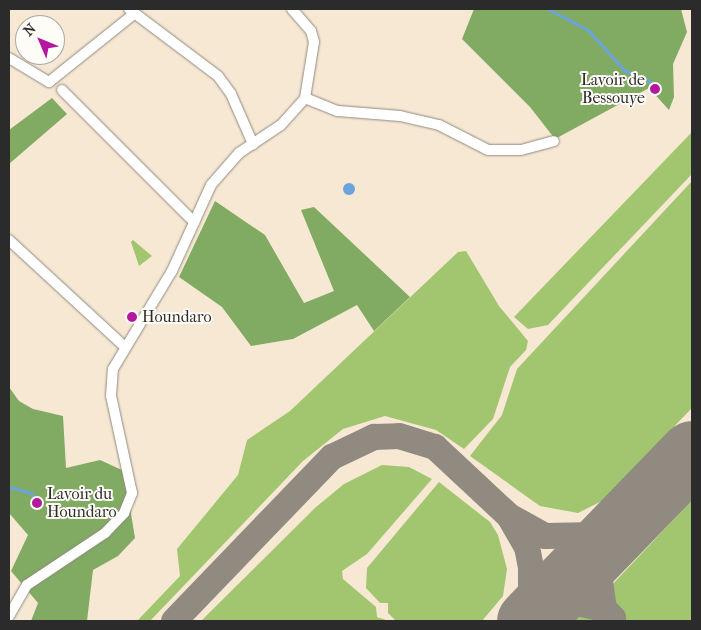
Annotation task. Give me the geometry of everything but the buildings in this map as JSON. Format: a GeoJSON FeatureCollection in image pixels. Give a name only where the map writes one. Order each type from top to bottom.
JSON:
{"type":"FeatureCollection","features":[{"type":"Feature","properties":{"kind":"street"},"geometry":{"type":"LineString","coordinates":[[9,616],[27,585],[105,533],[127,507],[132,493],[129,465],[111,396],[112,369],[124,346],[172,271],[194,222],[225,167],[253,144],[281,125],[305,98],[314,42],[311,31],[292,9]]}},
{"type":"Feature","properties":{"kind":"street"},"geometry":{"type":"LineString","coordinates":[[9,58],[49,82],[132,11],[218,76],[231,94],[253,144]]}},
{"type":"Feature","properties":{"kind":"street"},"geometry":{"type":"LineString","coordinates":[[62,90],[194,222]]}},
{"type":"Feature","properties":{"kind":"street"},"geometry":{"type":"LineString","coordinates":[[305,98],[338,112],[400,116],[439,125],[488,150],[520,150],[554,141]]}},
{"type":"Feature","properties":{"kind":"street"},"geometry":{"type":"LineString","coordinates":[[9,240],[124,346]]}},
{"type":"Feature","properties":{"kind":"green space"},"geometry":{"type":"Polygon","coordinates":[[[474,9],[681,9],[687,32],[673,64],[674,97],[669,110],[649,88],[555,139],[530,107],[462,39],[474,9]]]}},
{"type":"Feature","properties":{"kind":"green space"},"geometry":{"type":"Polygon","coordinates":[[[52,98],[67,114],[9,164],[9,130],[52,98]]]}},
{"type":"Feature","properties":{"kind":"green space"},"geometry":{"type":"Polygon","coordinates":[[[692,132],[692,174],[548,325],[528,329],[514,317],[692,132]]]}},
{"type":"Feature","properties":{"kind":"green space"},"geometry":{"type":"Polygon","coordinates":[[[692,181],[692,408],[602,501],[578,513],[540,506],[470,456],[502,415],[517,369],[692,181]]]}},
{"type":"Feature","properties":{"kind":"green space"},"geometry":{"type":"Polygon","coordinates":[[[215,201],[265,235],[304,303],[334,291],[301,210],[314,207],[410,297],[374,331],[357,305],[293,339],[251,346],[222,307],[179,277],[215,201]]]}},
{"type":"Feature","properties":{"kind":"green space"},"geometry":{"type":"Polygon","coordinates":[[[133,240],[152,256],[139,266],[131,242],[133,240]]]}},
{"type":"Feature","properties":{"kind":"green space"},"geometry":{"type":"Polygon","coordinates":[[[466,251],[499,306],[528,341],[526,350],[510,367],[493,419],[464,449],[436,430],[385,416],[343,429],[303,461],[150,621],[137,621],[180,576],[177,549],[238,475],[247,440],[290,411],[458,252],[466,251]]]}},
{"type":"Feature","properties":{"kind":"green space"},"geometry":{"type":"Polygon","coordinates":[[[9,387],[19,401],[33,409],[63,416],[66,468],[100,460],[124,471],[135,538],[118,556],[93,570],[87,621],[31,621],[38,603],[11,571],[28,535],[9,513],[9,387]]]}},
{"type":"Feature","properties":{"kind":"green space"},"geometry":{"type":"Polygon","coordinates":[[[382,465],[409,467],[432,479],[367,554],[342,571],[343,579],[376,607],[377,617],[389,621],[201,621],[316,507],[344,484],[382,465]]]}},
{"type":"Feature","properties":{"kind":"green space"},"geometry":{"type":"Polygon","coordinates":[[[439,482],[490,522],[498,535],[507,569],[503,596],[482,621],[396,621],[388,613],[388,603],[380,603],[366,588],[367,568],[439,482]]]}},
{"type":"Feature","properties":{"kind":"green space"},"geometry":{"type":"Polygon","coordinates":[[[692,500],[692,621],[624,621],[609,603],[610,587],[692,500]]]}},
{"type":"Feature","properties":{"kind":"green space"},"geometry":{"type":"Polygon","coordinates":[[[586,611],[599,613],[610,621],[574,621],[586,611]]]}},
{"type":"Feature","properties":{"kind":"water"},"geometry":{"type":"Polygon","coordinates":[[[349,183],[355,189],[349,195],[343,189],[349,183]]]}},
{"type":"Feature","properties":{"kind":"waterway"},"geometry":{"type":"LineString","coordinates":[[548,9],[588,30],[624,70],[648,80],[653,86]]}},
{"type":"Feature","properties":{"kind":"waterway"},"geometry":{"type":"LineString","coordinates":[[9,487],[31,493],[37,503]]}},
{"type":"Feature","properties":{"kind":"taxiway"},"geometry":{"type":"LineString","coordinates":[[174,621],[332,457],[374,437],[399,436],[435,447],[509,516],[545,536],[597,535],[635,512]]}},
{"type":"Feature","properties":{"kind":"taxiway"},"geometry":{"type":"LineString","coordinates":[[509,516],[527,547],[531,568],[531,590],[522,621]]}},
{"type":"Feature","properties":{"kind":"taxiway"},"geometry":{"type":"LineString","coordinates":[[604,609],[598,567],[625,524]]}},
{"type":"Feature","properties":{"kind":"taxiway"},"geometry":{"type":"LineString","coordinates":[[531,621],[548,609],[573,602],[604,609],[613,618]]}},
{"type":"Feature","properties":{"kind":"runway"},"geometry":{"type":"LineString","coordinates":[[529,621],[692,453]]}},
{"type":"Feature","properties":{"kind":"place","name":"Lavoir de Bessouye"},"geometry":{"type":"Point","coordinates":[655,89]}},
{"type":"Feature","properties":{"kind":"place","name":"Houndaro"},"geometry":{"type":"Point","coordinates":[132,317]}},
{"type":"Feature","properties":{"kind":"place","name":"Lavoir du Houndaro"},"geometry":{"type":"Point","coordinates":[37,503]}}]}
